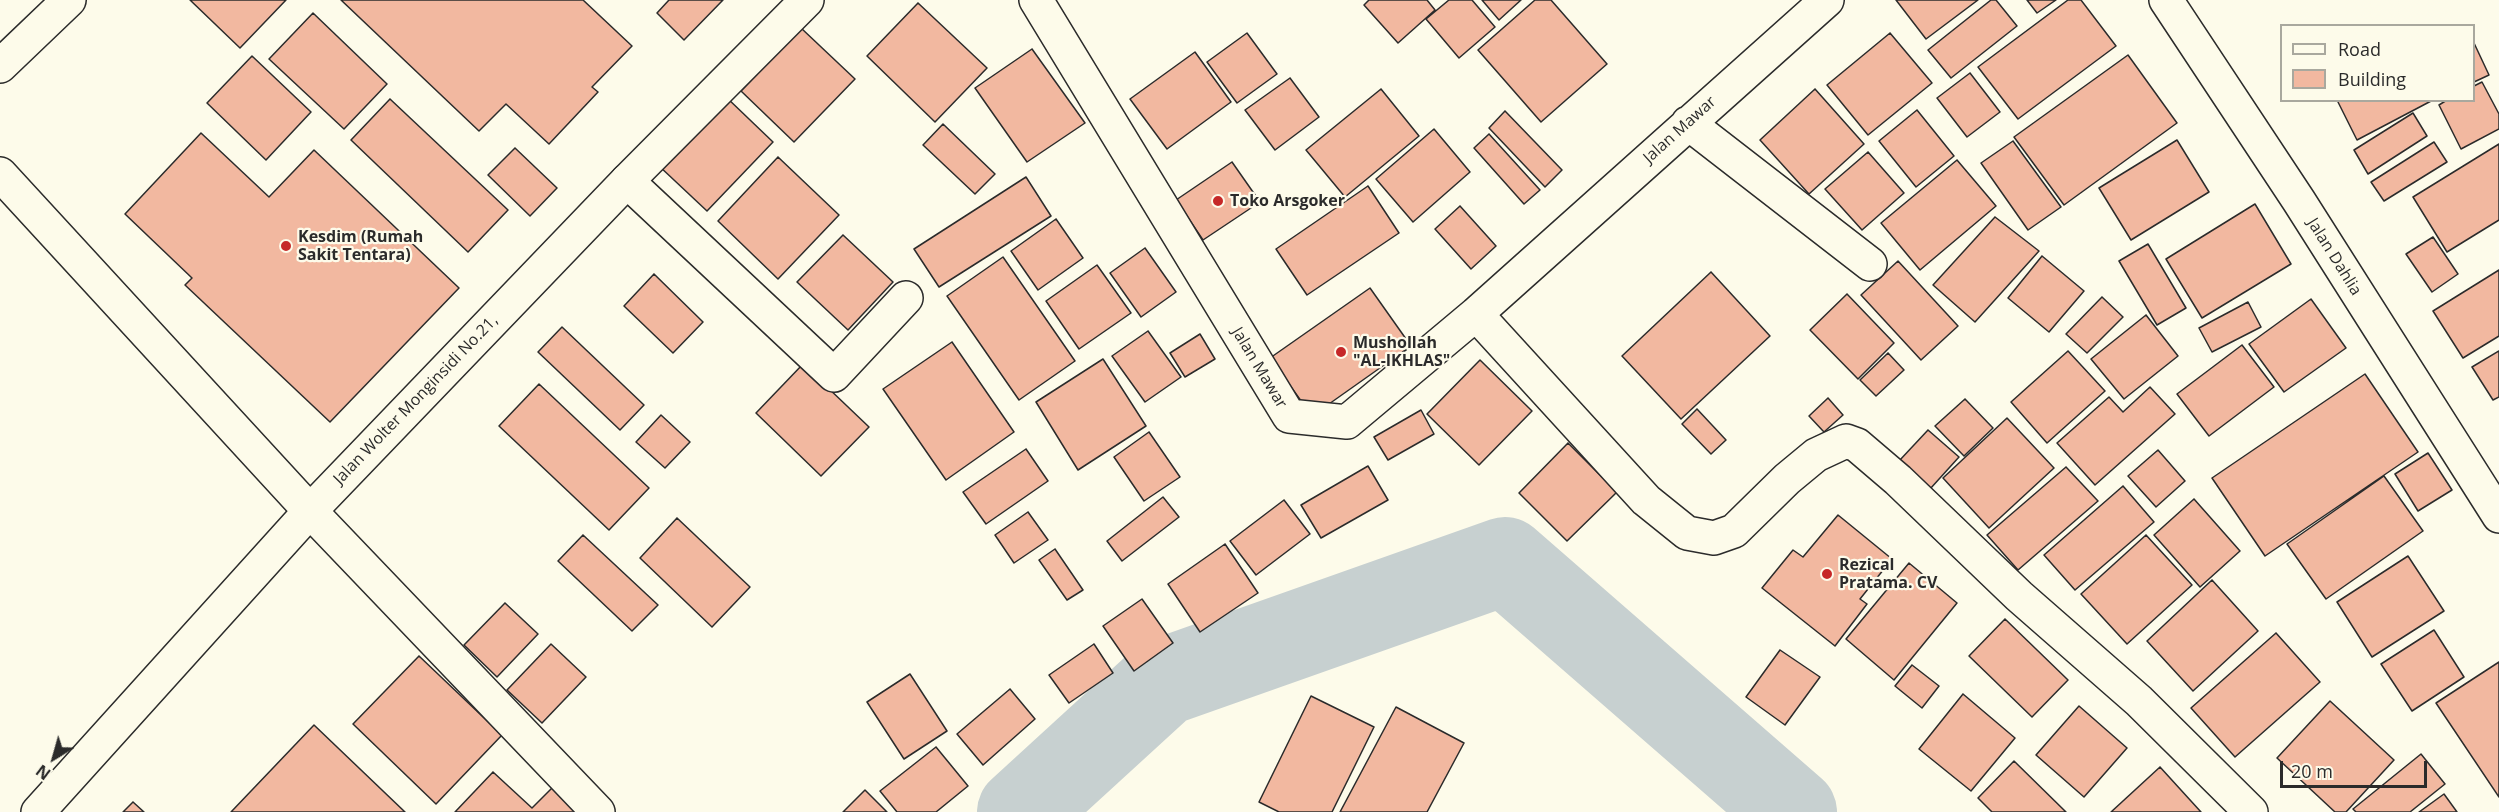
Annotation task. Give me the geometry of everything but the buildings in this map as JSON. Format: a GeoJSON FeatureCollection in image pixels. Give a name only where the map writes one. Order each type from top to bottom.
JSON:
{"type":"FeatureCollection","features":[{"type":"Feature","properties":{"kind":"main road"},"geometry":{"type":"LineString","coordinates":[[0,66],[69,0]]}},
{"type":"Feature","properties":{"kind":"main road","name":"Jalan Wolter Monginsidi No.21,"},"geometry":{"type":"LineString","coordinates":[[38,812],[310,511],[627,180],[807,0]]}},
{"type":"Feature","properties":{"kind":"main road","name":"Jalan Mawar"},"geometry":{"type":"LineString","coordinates":[[1036,0],[1288,416],[1347,422],[1476,314],[1827,0]]}},
{"type":"Feature","properties":{"kind":"main road","name":"Jalan Dahlia"},"geometry":{"type":"LineString","coordinates":[[2166,0],[2299,201],[2499,516]]}},
{"type":"Feature","properties":{"kind":"main road"},"geometry":{"type":"LineString","coordinates":[[1688,123],[1870,264]]}},
{"type":"Feature","properties":{"kind":"main road"},"geometry":{"type":"LineString","coordinates":[[0,174],[310,511],[598,812]]}},
{"type":"Feature","properties":{"kind":"main road"},"geometry":{"type":"LineString","coordinates":[[627,180],[834,375],[906,298]]}},
{"type":"Feature","properties":{"kind":"main road"},"geometry":{"type":"LineString","coordinates":[[1476,314],[1646,500],[1686,533],[1714,538],[1734,531],[1787,479],[1816,456],[1846,441],[1857,445],[1884,466],[2019,596],[2139,701],[2251,812]]}},
{"type":"Feature","properties":{"kind":"waterway"},"geometry":{"type":"LineString","coordinates":[[1021,812],[1163,682],[1505,561],[1793,812]]}},
{"type":"Feature","properties":{"kind":"place","name":"Toko Arsgoker"},"geometry":{"type":"Point","coordinates":[1218,201]}},
{"type":"Feature","properties":{"kind":"place","name":"Kesdim (Rumah Sakit Tentara)"},"geometry":{"type":"Point","coordinates":[286,246]}},
{"type":"Feature","properties":{"kind":"place","name":"Mushollah \"AL-IKHLAS\""},"geometry":{"type":"Point","coordinates":[1341,352]}},
{"type":"Feature","properties":{"kind":"place","name":"Rezical Pratama. CV"},"geometry":{"type":"Point","coordinates":[1827,574]}}]}
